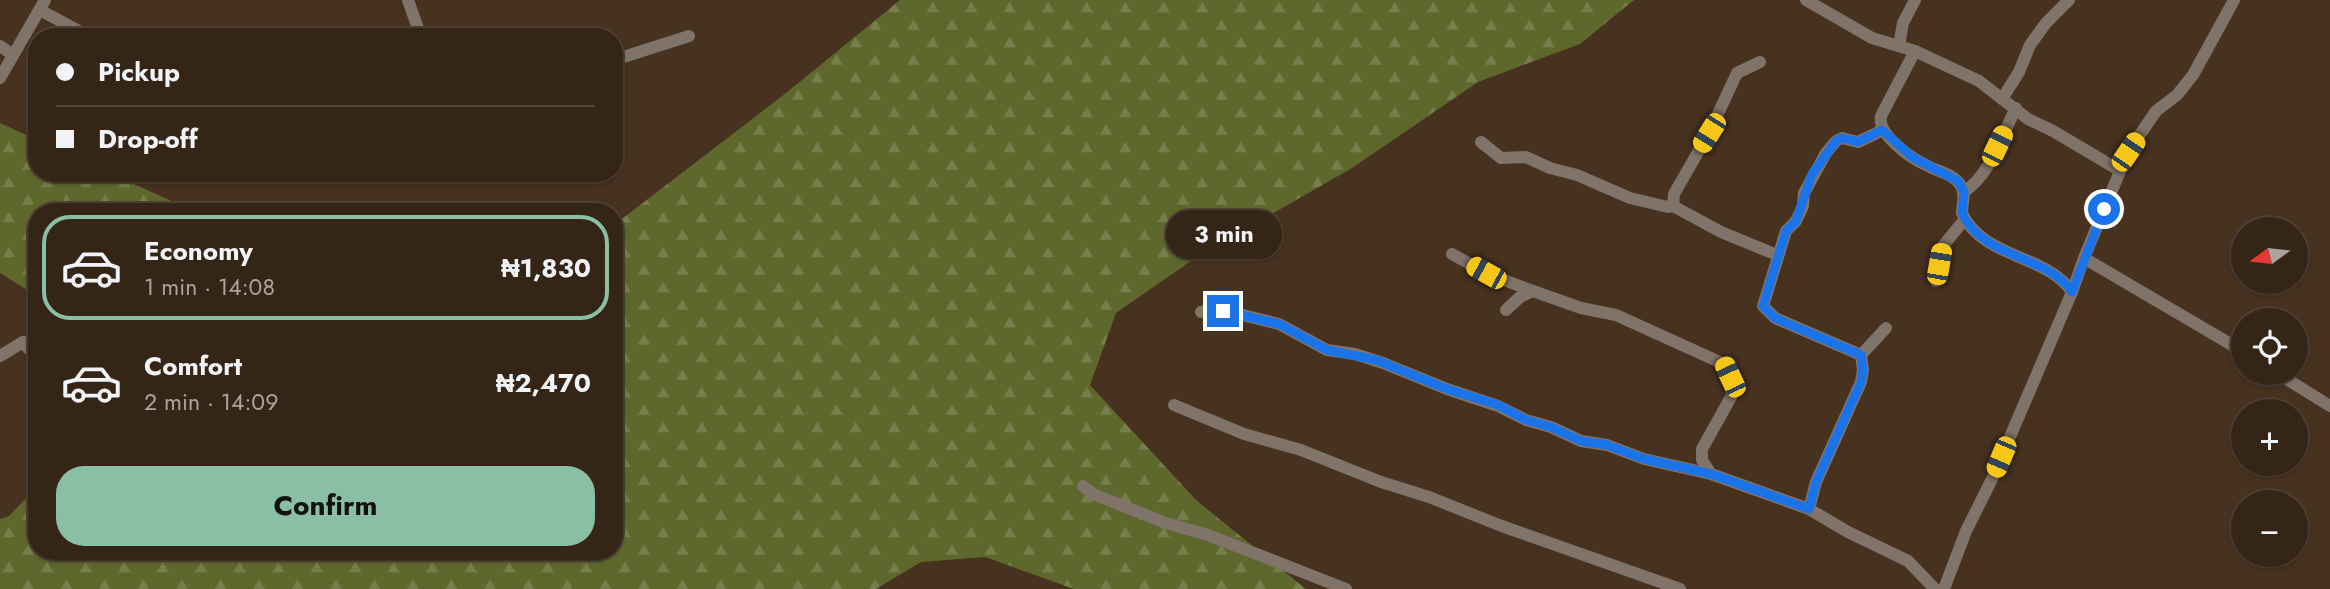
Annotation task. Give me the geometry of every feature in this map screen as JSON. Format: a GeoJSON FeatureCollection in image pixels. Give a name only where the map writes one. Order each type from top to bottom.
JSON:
{"type":"FeatureCollection","features":[{"type":"Feature","properties":{"kind":"street"},"geometry":{"type":"LineString","coordinates":[[408,0],[418,28]]}},
{"type":"Feature","properties":{"kind":"street"},"geometry":{"type":"LineString","coordinates":[[1806,0],[1872,38],[1915,51],[1979,81],[2028,119],[2119,170]]}},
{"type":"Feature","properties":{"kind":"street"},"geometry":{"type":"LineString","coordinates":[[1899,46],[1899,34],[1915,0]]}},
{"type":"Feature","properties":{"kind":"street"},"geometry":{"type":"LineString","coordinates":[[2002,99],[2019,72],[2030,45],[2046,23],[2069,0]]}},
{"type":"Feature","properties":{"kind":"street"},"geometry":{"type":"LineString","coordinates":[[1944,589],[1966,531],[1992,478],[2072,292],[2119,170],[2156,111],[2177,95],[2193,75],[2234,0]]}},
{"type":"Feature","properties":{"kind":"street"},"geometry":{"type":"LineString","coordinates":[[29,28],[42,5],[76,28]]}},
{"type":"Feature","properties":{"kind":"street"},"geometry":{"type":"LineString","coordinates":[[0,78],[28,29]]}},
{"type":"Feature","properties":{"kind":"street"},"geometry":{"type":"LineString","coordinates":[[623,57],[689,36]]}},
{"type":"Feature","properties":{"kind":"street"},"geometry":{"type":"LineString","coordinates":[[0,46],[13,55]]}},
{"type":"Feature","properties":{"kind":"street"},"geometry":{"type":"LineString","coordinates":[[1915,51],[1881,116],[1882,130],[1912,157],[1958,181],[1964,192],[1962,213],[1965,219],[1993,244],[2059,277],[2072,292]]}},
{"type":"Feature","properties":{"kind":"street"},"geometry":{"type":"LineString","coordinates":[[1673,206],[1674,194],[1709,133],[1737,74],[1760,62]]}},
{"type":"Feature","properties":{"kind":"street"},"geometry":{"type":"LineString","coordinates":[[1964,192],[1977,183],[1985,172],[2015,108]]}},
{"type":"Feature","properties":{"kind":"street"},"geometry":{"type":"LineString","coordinates":[[1861,355],[1791,326],[1767,312],[1763,306],[1786,231],[1796,221],[1812,174],[1826,153],[1842,138],[1858,142],[1882,130]]}},
{"type":"Feature","properties":{"kind":"street"},"geometry":{"type":"LineString","coordinates":[[1481,142],[1501,159],[1526,157],[1630,198],[1673,206],[1721,232],[1777,256]]}},
{"type":"Feature","properties":{"kind":"street"},"geometry":{"type":"LineString","coordinates":[[1936,281],[1942,247],[1965,219]]}},
{"type":"Feature","properties":{"kind":"street"},"geometry":{"type":"LineString","coordinates":[[1452,254],[1486,273],[1532,291],[1581,308],[1616,315],[1724,364],[1733,387],[1731,397],[1702,449],[1702,460],[1711,474]]}},
{"type":"Feature","properties":{"kind":"street"},"geometry":{"type":"LineString","coordinates":[[2084,258],[2231,344]]}},
{"type":"Feature","properties":{"kind":"street"},"geometry":{"type":"LineString","coordinates":[[1506,310],[1520,297],[1532,291]]}},
{"type":"Feature","properties":{"kind":"street"},"geometry":{"type":"LineString","coordinates":[[1201,312],[1218,309],[1279,324],[1327,350],[1376,360],[1447,389],[1498,405],[1526,420],[1551,427],[1581,441],[1607,445],[1644,459],[1711,474],[1809,509],[1848,532],[1908,561],[1935,589]]}},
{"type":"Feature","properties":{"kind":"street"},"geometry":{"type":"LineString","coordinates":[[1861,355],[1886,328]]}},
{"type":"Feature","properties":{"kind":"street"},"geometry":{"type":"LineString","coordinates":[[0,356],[23,342],[28,348]]}},
{"type":"Feature","properties":{"kind":"street"},"geometry":{"type":"LineString","coordinates":[[1809,509],[1816,482],[1861,382],[1861,355]]}},
{"type":"Feature","properties":{"kind":"street"},"geometry":{"type":"LineString","coordinates":[[2296,385],[2330,406]]}},
{"type":"Feature","properties":{"kind":"street"},"geometry":{"type":"LineString","coordinates":[[1174,405],[1244,434],[1301,450],[1381,482],[1680,589]]}},
{"type":"Feature","properties":{"kind":"street"},"geometry":{"type":"LineString","coordinates":[[1083,486],[1093,494],[1141,514],[1208,535],[1346,589]]}},
{"type":"Feature","properties":{"kind":"green space"},"geometry":{"type":"Polygon","coordinates":[[[900,0],[1634,0],[1580,44],[1478,82],[1352,168],[1195,258],[1116,313],[1090,385],[1197,501],[1306,589],[1074,589],[985,557],[921,562],[876,589],[0,589],[0,519],[9,516],[28,496],[28,560],[623,560],[623,218],[786,93],[900,0]]]}},
{"type":"Feature","properties":{"kind":"green space"},"geometry":{"type":"Polygon","coordinates":[[[0,123],[28,136],[28,182],[130,182],[175,203],[28,203],[28,290],[0,273],[0,123]]]}},
{"type":"Feature","properties":{"kind":"route"},"geometry":{"type":"LineString","coordinates":[[1223,311],[1279,324],[1327,350],[1376,360],[1447,389],[1498,405],[1526,420],[1551,427],[1581,441],[1607,445],[1644,459],[1711,474],[1809,509],[1816,482],[1861,382],[1861,355],[1775,318],[1763,306],[1786,231],[1796,221],[1803,206],[1804,193],[1812,174],[1836,141],[1842,138],[1858,142],[1882,130],[1904,152],[1958,181],[1964,192],[1962,213],[1982,236],[2016,258],[2059,277],[2072,292],[2104,209]]}}]}
